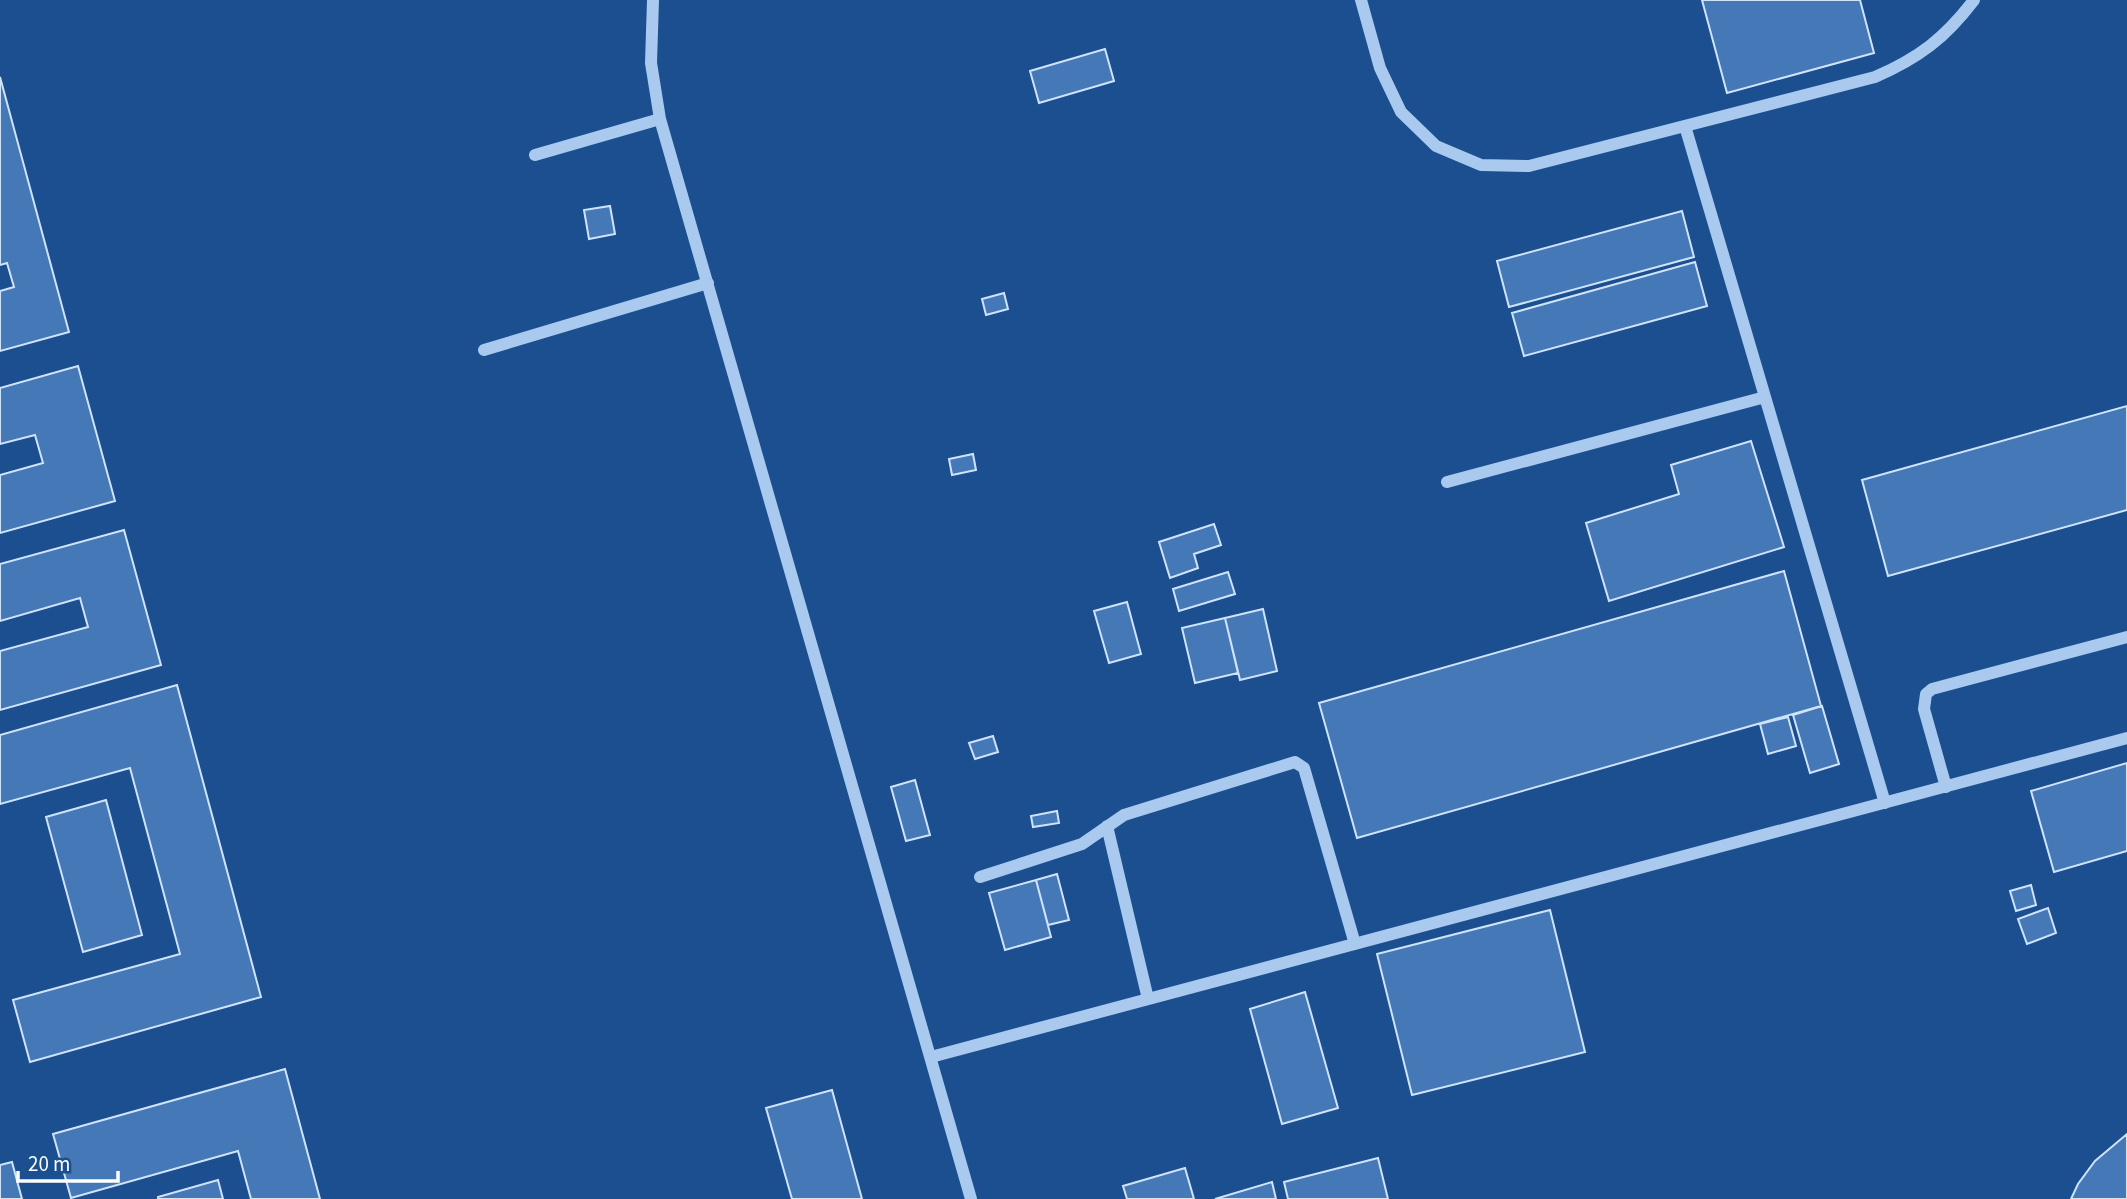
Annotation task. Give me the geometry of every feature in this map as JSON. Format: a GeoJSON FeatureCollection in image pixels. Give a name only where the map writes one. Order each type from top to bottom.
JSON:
{"type":"FeatureCollection","features":[{"type":"Feature","properties":{"kind":"lane"},"geometry":{"type":"LineString","coordinates":[[653,0],[652,64],[660,120],[971,1199]]}},
{"type":"Feature","properties":{"kind":"lane"},"geometry":{"type":"LineString","coordinates":[[1360,0],[1380,68],[1401,112],[1436,146],[1481,165],[1529,166],[1875,77],[1905,64],[1933,45],[1975,0]]}},
{"type":"Feature","properties":{"kind":"lane"},"geometry":{"type":"LineString","coordinates":[[535,155],[660,120]]}},
{"type":"Feature","properties":{"kind":"lane"},"geometry":{"type":"LineString","coordinates":[[1685,126],[1885,803]]}},
{"type":"Feature","properties":{"kind":"lane"},"geometry":{"type":"LineString","coordinates":[[484,350],[708,283]]}},
{"type":"Feature","properties":{"kind":"lane"},"geometry":{"type":"LineString","coordinates":[[1447,482],[1765,397]]}},
{"type":"Feature","properties":{"kind":"lane"},"geometry":{"type":"LineString","coordinates":[[1946,787],[1924,709],[1926,694],[1932,689],[2127,637]]}},
{"type":"Feature","properties":{"kind":"lane"},"geometry":{"type":"LineString","coordinates":[[931,1057],[2127,738]]}},
{"type":"Feature","properties":{"kind":"lane"},"geometry":{"type":"LineString","coordinates":[[980,877],[1082,844],[1124,815],[1295,762],[1304,768],[1355,944]]}},
{"type":"Feature","properties":{"kind":"lane"},"geometry":{"type":"LineString","coordinates":[[1107,826],[1148,999]]}},
{"type":"Feature","properties":{"kind":"building"},"geometry":{"type":"Polygon","coordinates":[[[1702,0],[1860,0],[1874,53],[1727,93],[1702,0]]]}},
{"type":"Feature","properties":{"kind":"building"},"geometry":{"type":"Polygon","coordinates":[[[1105,49],[1114,81],[1039,103],[1030,71],[1105,49]]]}},
{"type":"Feature","properties":{"kind":"building"},"geometry":{"type":"Polygon","coordinates":[[[0,77],[69,332],[0,351],[0,291],[14,287],[7,263],[0,265],[0,77]]]}},
{"type":"Feature","properties":{"kind":"building"},"geometry":{"type":"Polygon","coordinates":[[[610,206],[615,234],[589,239],[584,210],[610,206]]]}},
{"type":"Feature","properties":{"kind":"building"},"geometry":{"type":"Polygon","coordinates":[[[1682,211],[1694,257],[1509,307],[1497,261],[1682,211]]]}},
{"type":"Feature","properties":{"kind":"building"},"geometry":{"type":"Polygon","coordinates":[[[1695,262],[1707,306],[1524,356],[1512,313],[1695,262]]]}},
{"type":"Feature","properties":{"kind":"building"},"geometry":{"type":"Polygon","coordinates":[[[1004,293],[1008,309],[986,315],[982,299],[1004,293]]]}},
{"type":"Feature","properties":{"kind":"building"},"geometry":{"type":"Polygon","coordinates":[[[78,366],[115,501],[0,533],[0,475],[43,463],[35,435],[0,444],[0,388],[78,366]]]}},
{"type":"Feature","properties":{"kind":"building"},"geometry":{"type":"Polygon","coordinates":[[[2127,406],[2127,510],[1888,576],[1862,480],[2127,406]]]}},
{"type":"Feature","properties":{"kind":"building"},"geometry":{"type":"Polygon","coordinates":[[[1751,441],[1784,547],[1609,601],[1586,523],[1679,494],[1671,465],[1751,441]]]}},
{"type":"Feature","properties":{"kind":"building"},"geometry":{"type":"Polygon","coordinates":[[[973,454],[976,470],[952,475],[949,459],[973,454]]]}},
{"type":"Feature","properties":{"kind":"building"},"geometry":{"type":"Polygon","coordinates":[[[1214,524],[1221,545],[1194,554],[1198,568],[1170,578],[1159,542],[1214,524]]]}},
{"type":"Feature","properties":{"kind":"building"},"geometry":{"type":"Polygon","coordinates":[[[124,530],[161,665],[0,710],[0,651],[88,627],[80,598],[0,621],[0,564],[124,530]]]}},
{"type":"Feature","properties":{"kind":"building"},"geometry":{"type":"Polygon","coordinates":[[[1784,571],[1821,706],[1357,838],[1319,703],[1784,571]]]}},
{"type":"Feature","properties":{"kind":"building"},"geometry":{"type":"Polygon","coordinates":[[[1228,572],[1235,594],[1179,611],[1173,589],[1228,572]]]}},
{"type":"Feature","properties":{"kind":"building"},"geometry":{"type":"Polygon","coordinates":[[[1127,602],[1141,654],[1109,663],[1094,611],[1127,602]]]}},
{"type":"Feature","properties":{"kind":"building"},"geometry":{"type":"Polygon","coordinates":[[[1263,609],[1277,671],[1240,680],[1225,618],[1263,609]]]}},
{"type":"Feature","properties":{"kind":"building"},"geometry":{"type":"Polygon","coordinates":[[[1225,618],[1238,673],[1195,683],[1182,628],[1225,618]]]}},
{"type":"Feature","properties":{"kind":"building"},"geometry":{"type":"Polygon","coordinates":[[[177,685],[261,997],[30,1062],[13,1000],[180,954],[130,768],[0,804],[0,735],[177,685]]]}},
{"type":"Feature","properties":{"kind":"building"},"geometry":{"type":"Polygon","coordinates":[[[1822,706],[1839,764],[1810,773],[1793,715],[1822,706]]]}},
{"type":"Feature","properties":{"kind":"building"},"geometry":{"type":"Polygon","coordinates":[[[1788,717],[1796,746],[1768,754],[1760,724],[1788,717]]]}},
{"type":"Feature","properties":{"kind":"building"},"geometry":{"type":"Polygon","coordinates":[[[993,736],[998,752],[975,759],[969,743],[993,736]]]}},
{"type":"Feature","properties":{"kind":"building"},"geometry":{"type":"Polygon","coordinates":[[[2127,763],[2127,851],[2054,872],[2031,791],[2127,763]]]}},
{"type":"Feature","properties":{"kind":"building"},"geometry":{"type":"Polygon","coordinates":[[[915,780],[930,835],[906,841],[891,787],[915,780]]]}},
{"type":"Feature","properties":{"kind":"building"},"geometry":{"type":"Polygon","coordinates":[[[106,800],[142,935],[83,952],[46,817],[106,800]]]}},
{"type":"Feature","properties":{"kind":"building"},"geometry":{"type":"Polygon","coordinates":[[[1057,811],[1059,823],[1033,827],[1031,816],[1057,811]]]}},
{"type":"Feature","properties":{"kind":"building"},"geometry":{"type":"Polygon","coordinates":[[[1057,874],[1069,920],[1048,925],[1036,880],[1057,874]]]}},
{"type":"Feature","properties":{"kind":"building"},"geometry":{"type":"Polygon","coordinates":[[[1036,880],[1051,937],[1005,950],[989,893],[1036,880]]]}},
{"type":"Feature","properties":{"kind":"building"},"geometry":{"type":"Polygon","coordinates":[[[2031,885],[2036,905],[2016,911],[2010,891],[2031,885]]]}},
{"type":"Feature","properties":{"kind":"building"},"geometry":{"type":"Polygon","coordinates":[[[2048,908],[2056,933],[2027,944],[2018,919],[2048,908]]]}},
{"type":"Feature","properties":{"kind":"building"},"geometry":{"type":"Polygon","coordinates":[[[1550,910],[1585,1052],[1412,1095],[1377,954],[1550,910]]]}},
{"type":"Feature","properties":{"kind":"building"},"geometry":{"type":"Polygon","coordinates":[[[1305,992],[1338,1108],[1282,1124],[1250,1009],[1305,992]]]}},
{"type":"Feature","properties":{"kind":"building"},"geometry":{"type":"Polygon","coordinates":[[[285,1069],[320,1199],[251,1199],[238,1151],[71,1198],[53,1134],[285,1069]]]}},
{"type":"Feature","properties":{"kind":"building"},"geometry":{"type":"Polygon","coordinates":[[[832,1090],[862,1199],[792,1199],[766,1108],[832,1090]]]}},
{"type":"Feature","properties":{"kind":"building"},"geometry":{"type":"Polygon","coordinates":[[[2127,1134],[2127,1199],[2071,1199],[2095,1161],[2127,1134]]]}},
{"type":"Feature","properties":{"kind":"building"},"geometry":{"type":"Polygon","coordinates":[[[1378,1158],[1388,1199],[1288,1199],[1284,1182],[1378,1158]]]}},
{"type":"Feature","properties":{"kind":"building"},"geometry":{"type":"Polygon","coordinates":[[[12,1162],[22,1199],[0,1199],[0,1165],[12,1162]]]}},
{"type":"Feature","properties":{"kind":"building"},"geometry":{"type":"Polygon","coordinates":[[[1185,1168],[1194,1199],[1127,1199],[1123,1186],[1185,1168]]]}},
{"type":"Feature","properties":{"kind":"building"},"geometry":{"type":"Polygon","coordinates":[[[218,1180],[223,1199],[158,1199],[158,1197],[218,1180]]]}},
{"type":"Feature","properties":{"kind":"building"},"geometry":{"type":"Polygon","coordinates":[[[1272,1182],[1276,1199],[1215,1199],[1272,1182]]]}}]}
